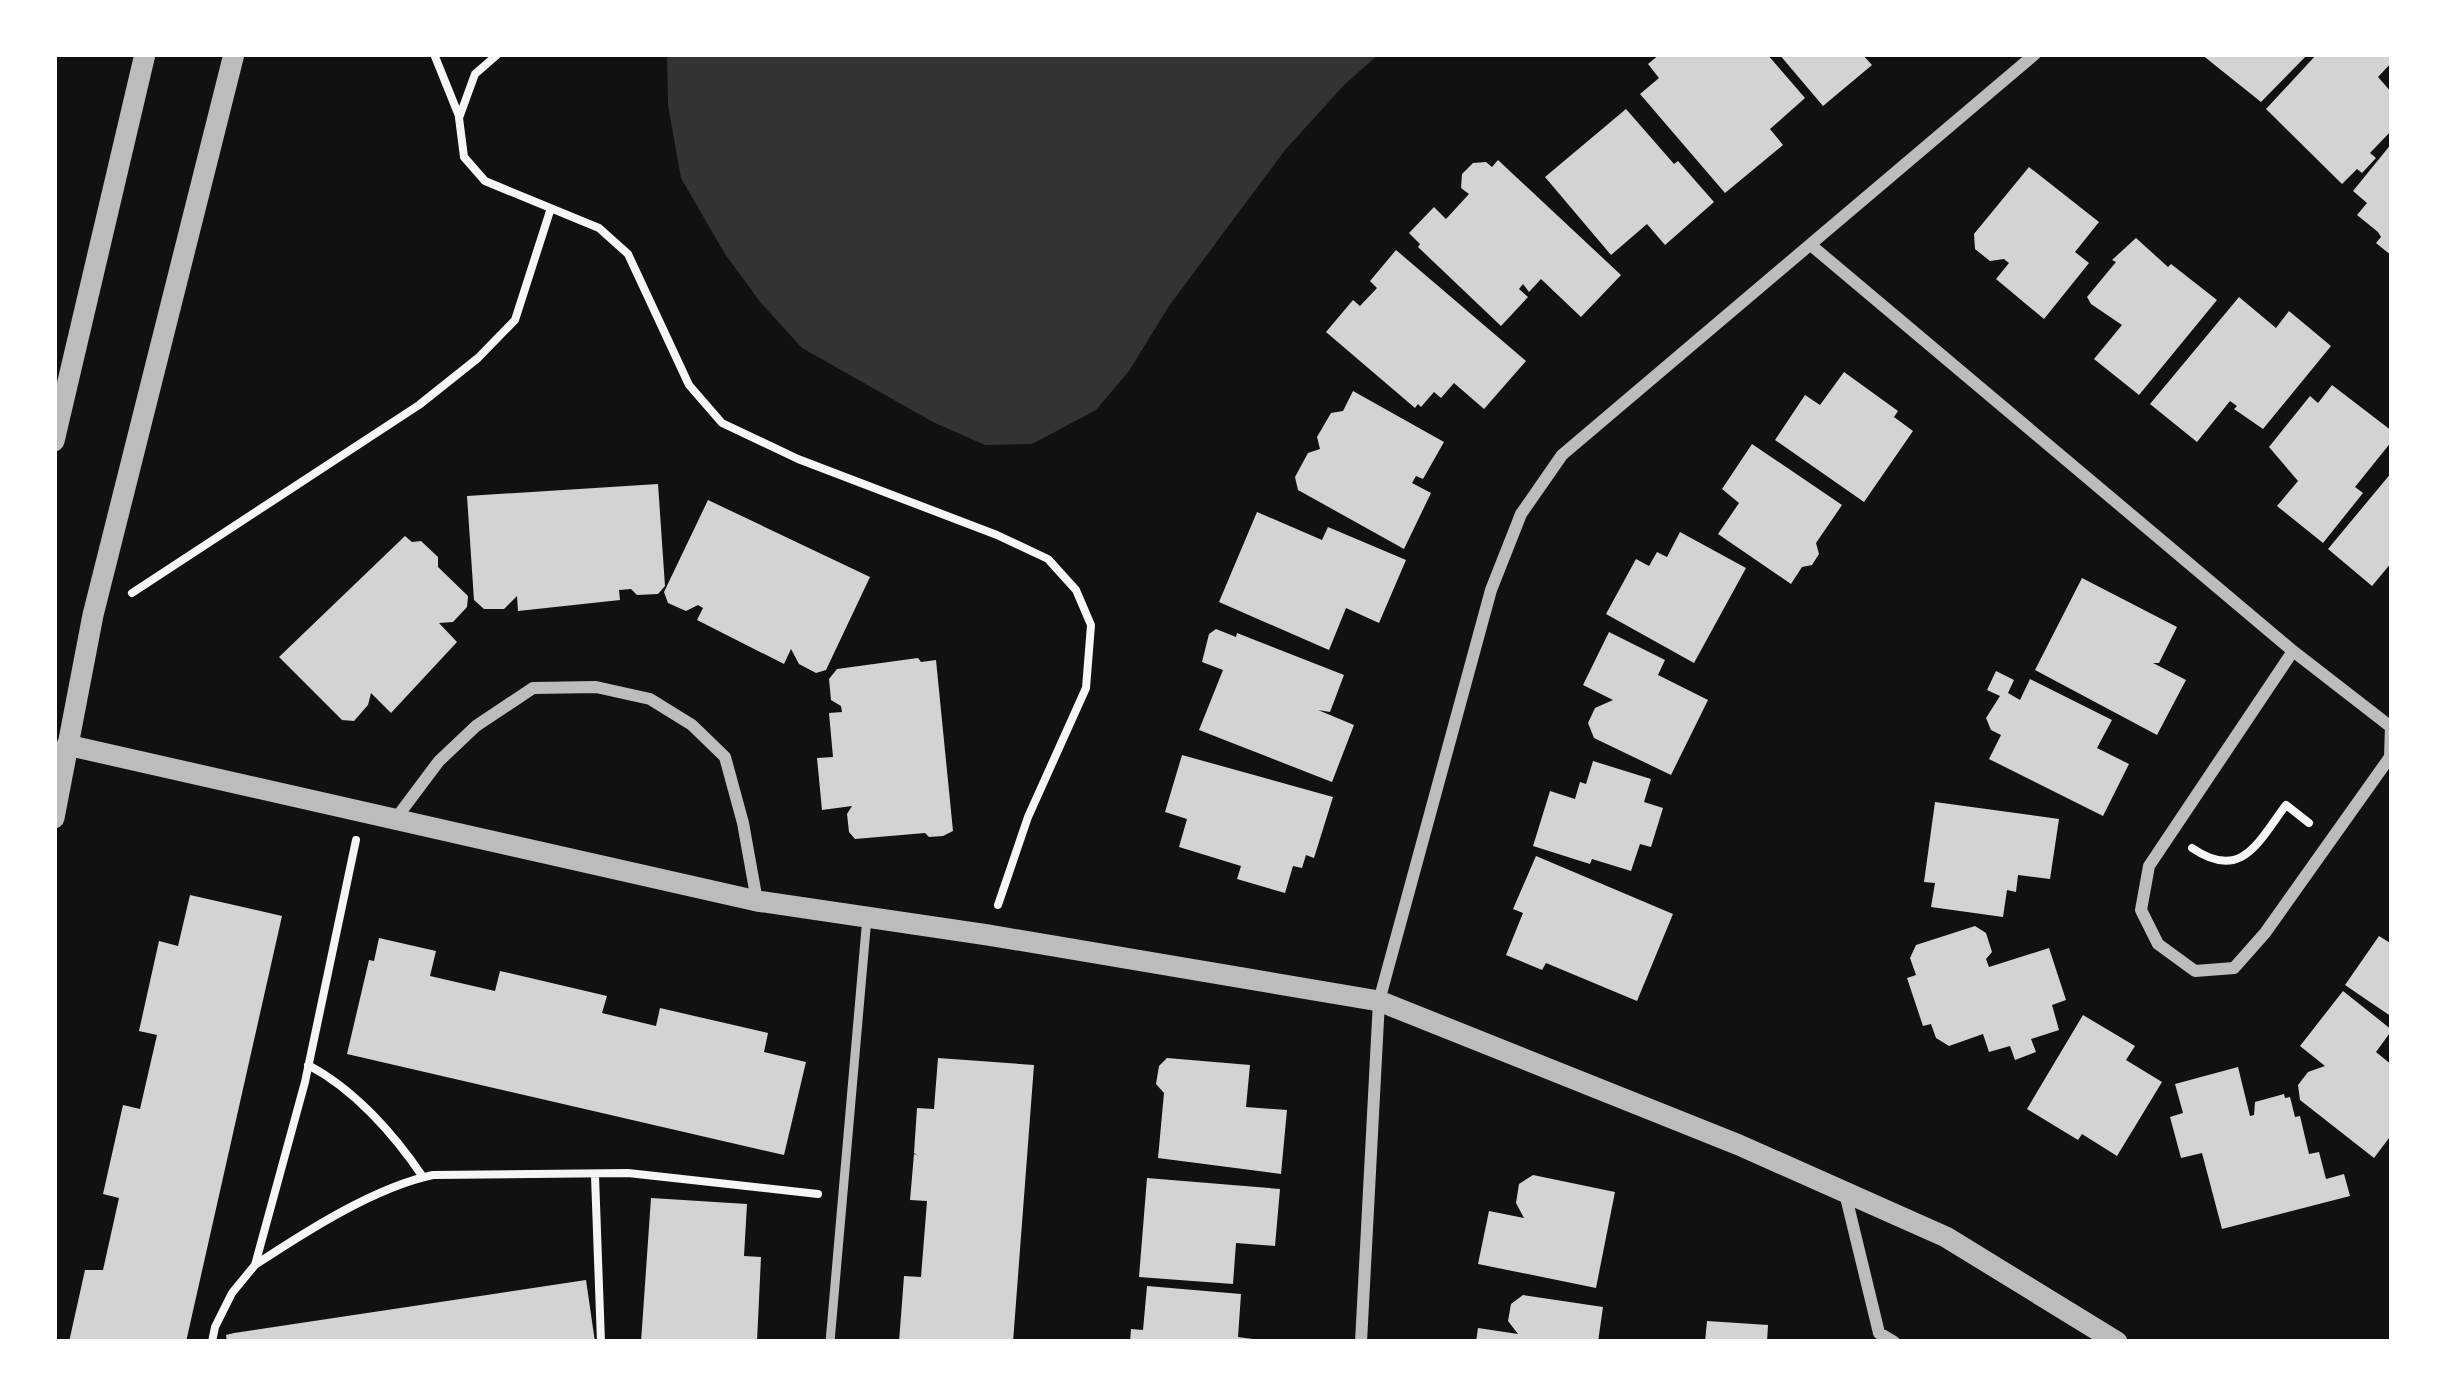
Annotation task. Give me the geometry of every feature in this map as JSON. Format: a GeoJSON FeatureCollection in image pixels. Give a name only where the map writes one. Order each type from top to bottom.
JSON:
{"type":"FeatureCollection","features":[{"type":"Feature","properties":{"kind":"street"},"geometry":{"type":"LineString","coordinates":[[54,441],[145,54]]}},
{"type":"Feature","properties":{"kind":"street"},"geometry":{"type":"LineString","coordinates":[[54,818],[60,744],[234,54]]}},
{"type":"Feature","properties":{"kind":"street"},"geometry":{"type":"LineString","coordinates":[[1360,1342],[1379,1001],[1491,590],[1521,514],[1562,455],[2035,54]]}},
{"type":"Feature","properties":{"kind":"street"},"geometry":{"type":"LineString","coordinates":[[1812,246],[2293,651],[2391,727],[2390,758],[2265,933],[2234,968],[2195,971],[2158,944],[2141,910],[2150,866],[2293,651]]}},
{"type":"Feature","properties":{"kind":"street"},"geometry":{"type":"LineString","coordinates":[[394,821],[439,761],[476,726],[533,688],[596,687],[650,699],[692,725],[725,757],[757,901]]}},
{"type":"Feature","properties":{"kind":"street"},"geometry":{"type":"LineString","coordinates":[[60,744],[757,901],[1379,1001],[1718,1136],[1946,1237],[2117,1342]]}},
{"type":"Feature","properties":{"kind":"street"},"geometry":{"type":"LineString","coordinates":[[1845,1192],[1879,1333],[1894,1342]]}},
{"type":"Feature","properties":{"kind":"lane"},"geometry":{"type":"LineString","coordinates":[[830,1342],[867,917]]}},
{"type":"Feature","properties":{"kind":"path"},"geometry":{"type":"LineString","coordinates":[[434,54],[459,118],[464,157],[485,182],[599,228],[628,254],[689,386],[722,423],[798,459],[1048,559],[1076,590],[1091,625],[1086,688],[1028,817],[988,935]]}},
{"type":"Feature","properties":{"kind":"path"},"geometry":{"type":"LineString","coordinates":[[459,118],[475,74],[498,54]]}},
{"type":"Feature","properties":{"kind":"path"},"geometry":{"type":"LineString","coordinates":[[93,615],[164,576],[419,405],[478,358],[515,320],[550,211]]}},
{"type":"Feature","properties":{"kind":"path"},"geometry":{"type":"LineString","coordinates":[[2170,834],[2209,860],[2233,862],[2255,847],[2287,805],[2331,839]]}},
{"type":"Feature","properties":{"kind":"path"},"geometry":{"type":"LineString","coordinates":[[255,1265],[308,1065],[362,814]]}},
{"type":"Feature","properties":{"kind":"path"},"geometry":{"type":"LineString","coordinates":[[308,1065],[327,1075],[379,1123],[423,1177]]}},
{"type":"Feature","properties":{"kind":"path"},"geometry":{"type":"LineString","coordinates":[[212,1342],[232,1293],[255,1265],[372,1198],[423,1177],[628,1173],[842,1197]]}},
{"type":"Feature","properties":{"kind":"path"},"geometry":{"type":"LineString","coordinates":[[595,1176],[602,1342]]}},
{"type":"Feature","properties":{"kind":"shaded area"},"geometry":{"type":"Polygon","coordinates":[[[667,54],[1379,54],[1285,150],[1169,306],[1129,371],[1096,410],[1032,444],[985,445],[933,422],[802,348],[761,303],[725,254],[681,178],[668,105],[667,54]]]}},
{"type":"Feature","properties":{"kind":"building"},"geometry":{"type":"Polygon","coordinates":[[[1660,54],[1767,54],[1805,98],[1770,129],[1783,145],[1725,193],[1640,94],[1659,78],[1648,64],[1660,54]]]}},
{"type":"Feature","properties":{"kind":"building"},"geometry":{"type":"Polygon","coordinates":[[[1779,54],[1862,54],[1872,65],[1823,106],[1779,54]]]}},
{"type":"Feature","properties":{"kind":"building"},"geometry":{"type":"Polygon","coordinates":[[[2201,54],[2308,54],[2261,102],[2201,54]]]}},
{"type":"Feature","properties":{"kind":"building"},"geometry":{"type":"Polygon","coordinates":[[[2317,54],[2392,54],[2392,62],[2378,77],[2392,93],[2392,130],[2370,153],[2376,158],[2342,184],[2266,109],[2317,54]]]}},
{"type":"Feature","properties":{"kind":"building"},"geometry":{"type":"Polygon","coordinates":[[[1626,109],[1714,202],[1665,245],[1647,224],[1611,255],[1545,177],[1626,109]]]}},
{"type":"Feature","properties":{"kind":"building"},"geometry":{"type":"Polygon","coordinates":[[[2392,143],[2392,256],[2376,243],[2381,237],[2378,232],[2357,215],[2367,203],[2353,191],[2392,143]]]}},
{"type":"Feature","properties":{"kind":"building"},"geometry":{"type":"Polygon","coordinates":[[[1498,160],[1621,275],[1581,317],[1541,279],[1529,292],[1523,284],[1519,289],[1528,297],[1501,326],[1409,233],[1434,207],[1446,219],[1469,194],[1461,188],[1462,174],[1473,163],[1486,162],[1492,167],[1498,160]]]}},
{"type":"Feature","properties":{"kind":"building"},"geometry":{"type":"Polygon","coordinates":[[[2029,167],[2099,222],[2075,252],[2089,263],[2044,319],[1996,279],[2009,263],[1990,261],[1975,249],[1974,234],[2029,167]]]}},
{"type":"Feature","properties":{"kind":"building"},"geometry":{"type":"Polygon","coordinates":[[[2136,238],[2217,300],[2139,395],[2094,359],[2122,325],[2087,297],[2116,262],[2112,260],[2136,238]]]}},
{"type":"Feature","properties":{"kind":"building"},"geometry":{"type":"Polygon","coordinates":[[[1396,250],[1526,361],[1484,409],[1454,383],[1441,398],[1434,392],[1415,408],[1326,332],[1353,300],[1360,306],[1377,288],[1370,281],[1396,250]]]}},
{"type":"Feature","properties":{"kind":"building"},"geometry":{"type":"Polygon","coordinates":[[[2239,297],[2276,328],[2289,311],[2331,346],[2263,429],[2230,401],[2197,442],[2150,404],[2239,297]]]}},
{"type":"Feature","properties":{"kind":"building"},"geometry":{"type":"Polygon","coordinates":[[[1844,372],[1898,411],[1894,417],[1913,431],[1864,502],[1775,440],[1805,395],[1820,405],[1844,372]]]}},
{"type":"Feature","properties":{"kind":"building"},"geometry":{"type":"Polygon","coordinates":[[[2332,385],[2392,431],[2392,441],[2355,487],[2363,493],[2323,543],[2277,506],[2298,481],[2269,447],[2310,396],[2318,403],[2332,385]]]}},
{"type":"Feature","properties":{"kind":"building"},"geometry":{"type":"Polygon","coordinates":[[[1353,391],[1444,442],[1423,479],[1416,476],[1412,483],[1431,493],[1404,549],[1298,490],[1295,477],[1308,453],[1320,449],[1317,437],[1331,413],[1343,411],[1353,391]]]}},
{"type":"Feature","properties":{"kind":"building"},"geometry":{"type":"Polygon","coordinates":[[[1752,444],[1842,505],[1816,543],[1819,554],[1812,565],[1802,567],[1791,584],[1718,534],[1739,503],[1722,489],[1752,444]]]}},
{"type":"Feature","properties":{"kind":"building"},"geometry":{"type":"Polygon","coordinates":[[[2392,472],[2392,562],[2372,586],[2328,549],[2392,472]]]}},
{"type":"Feature","properties":{"kind":"building"},"geometry":{"type":"Polygon","coordinates":[[[658,484],[665,586],[658,594],[619,590],[620,600],[518,611],[517,596],[504,609],[484,609],[474,600],[467,496],[658,484]]]}},
{"type":"Feature","properties":{"kind":"building"},"geometry":{"type":"Polygon","coordinates":[[[708,500],[870,577],[826,670],[816,673],[799,664],[791,649],[784,664],[697,620],[703,608],[698,605],[686,611],[668,603],[664,592],[708,500]]]}},
{"type":"Feature","properties":{"kind":"building"},"geometry":{"type":"Polygon","coordinates":[[[1257,512],[1322,540],[1328,527],[1406,560],[1379,623],[1346,608],[1329,650],[1219,602],[1257,512]]]}},
{"type":"Feature","properties":{"kind":"building"},"geometry":{"type":"Polygon","coordinates":[[[1680,532],[1746,568],[1694,663],[1606,614],[1636,559],[1649,566],[1657,552],[1667,557],[1680,532]]]}},
{"type":"Feature","properties":{"kind":"building"},"geometry":{"type":"Polygon","coordinates":[[[405,536],[412,542],[421,541],[438,557],[438,567],[468,596],[467,607],[453,622],[439,623],[457,642],[391,713],[371,693],[368,705],[354,721],[342,720],[279,657],[405,536]]]}},
{"type":"Feature","properties":{"kind":"building"},"geometry":{"type":"Polygon","coordinates":[[[2082,578],[2177,627],[2159,663],[2153,663],[2186,680],[2157,735],[2035,670],[2082,578]]]}},
{"type":"Feature","properties":{"kind":"building"},"geometry":{"type":"Polygon","coordinates":[[[1216,629],[1344,675],[1330,712],[1318,710],[1354,725],[1332,782],[1199,730],[1223,670],[1202,662],[1209,634],[1216,629]]]}},
{"type":"Feature","properties":{"kind":"building"},"geometry":{"type":"Polygon","coordinates":[[[1609,632],[1665,660],[1658,675],[1708,700],[1671,775],[1594,738],[1588,723],[1595,708],[1613,700],[1583,685],[1609,632]]]}},
{"type":"Feature","properties":{"kind":"building"},"geometry":{"type":"Polygon","coordinates":[[[918,658],[921,662],[936,660],[953,831],[943,836],[925,833],[855,839],[847,814],[852,806],[822,810],[817,758],[833,757],[829,713],[842,712],[831,700],[829,679],[837,669],[918,658]]]}},
{"type":"Feature","properties":{"kind":"building"},"geometry":{"type":"Polygon","coordinates":[[[1996,671],[2014,680],[2008,693],[2020,700],[2030,679],[2112,720],[2097,748],[2129,764],[2103,816],[1989,759],[2001,735],[1991,730],[1986,718],[2000,696],[1987,690],[1996,671]]]}},
{"type":"Feature","properties":{"kind":"building"},"geometry":{"type":"Polygon","coordinates":[[[1182,755],[1333,797],[1314,858],[1306,855],[1302,868],[1293,866],[1285,893],[1237,879],[1241,866],[1179,847],[1187,819],[1165,812],[1182,755]]]}},
{"type":"Feature","properties":{"kind":"building"},"geometry":{"type":"Polygon","coordinates":[[[1593,761],[1651,779],[1644,802],[1663,808],[1651,847],[1640,844],[1631,871],[1533,846],[1550,791],[1575,799],[1593,761]]]}},
{"type":"Feature","properties":{"kind":"building"},"geometry":{"type":"Polygon","coordinates":[[[1935,802],[2059,819],[2050,879],[2018,875],[2016,892],[2007,890],[2003,917],[1931,907],[1935,883],[1924,882],[1935,802]]]}},
{"type":"Feature","properties":{"kind":"building"},"geometry":{"type":"Polygon","coordinates":[[[1536,856],[1673,914],[1637,1001],[1546,963],[1542,970],[1506,955],[1523,913],[1513,909],[1536,856]]]}},
{"type":"Feature","properties":{"kind":"building"},"geometry":{"type":"Polygon","coordinates":[[[190,895],[282,916],[186,1342],[69,1342],[85,1270],[103,1270],[119,1198],[103,1194],[123,1105],[140,1109],[157,1035],[139,1031],[159,941],[178,946],[190,895]]]}},
{"type":"Feature","properties":{"kind":"building"},"geometry":{"type":"Polygon","coordinates":[[[1975,926],[1986,933],[1992,952],[1986,959],[1989,967],[2049,948],[2066,1000],[2052,1005],[2059,1030],[2031,1039],[2036,1052],[2015,1060],[2010,1046],[1989,1052],[1983,1034],[1949,1046],[1936,1038],[1931,1024],[1923,1026],[1907,978],[1916,975],[1910,958],[1916,945],[1975,926]]]}},
{"type":"Feature","properties":{"kind":"building"},"geometry":{"type":"Polygon","coordinates":[[[2379,936],[2392,944],[2392,1017],[2345,985],[2379,936]]]}},
{"type":"Feature","properties":{"kind":"building"},"geometry":{"type":"Polygon","coordinates":[[[379,938],[436,951],[430,976],[495,991],[500,971],[607,996],[602,1013],[656,1026],[660,1008],[768,1033],[764,1052],[806,1062],[784,1155],[347,1054],[369,960],[374,961],[379,938]]]}},
{"type":"Feature","properties":{"kind":"building"},"geometry":{"type":"Polygon","coordinates":[[[2343,991],[2392,1030],[2376,1052],[2392,1065],[2392,1134],[2374,1158],[2300,1100],[2298,1085],[2308,1072],[2325,1066],[2300,1046],[2343,991]]]}},
{"type":"Feature","properties":{"kind":"building"},"geometry":{"type":"Polygon","coordinates":[[[2083,1015],[2135,1046],[2126,1060],[2162,1082],[2117,1156],[2082,1134],[2078,1140],[2027,1109],[2083,1015]]]}},
{"type":"Feature","properties":{"kind":"building"},"geometry":{"type":"Polygon","coordinates":[[[938,1058],[1034,1065],[1013,1342],[899,1342],[904,1276],[921,1277],[927,1201],[910,1200],[917,1108],[934,1109],[938,1058]]]}},
{"type":"Feature","properties":{"kind":"building"},"geometry":{"type":"Polygon","coordinates":[[[1167,1058],[1250,1065],[1246,1107],[1287,1110],[1281,1174],[1158,1158],[1164,1093],[1156,1084],[1159,1066],[1167,1058]]]}},
{"type":"Feature","properties":{"kind":"building"},"geometry":{"type":"Polygon","coordinates":[[[2238,1067],[2250,1116],[2255,1102],[2284,1094],[2290,1097],[2309,1154],[2319,1152],[2326,1179],[2344,1174],[2350,1196],[2222,1229],[2202,1153],[2181,1158],[2170,1117],[2183,1113],[2175,1084],[2238,1067]]]}},
{"type":"Feature","properties":{"kind":"building"},"geometry":{"type":"Polygon","coordinates":[[[1533,1175],[1615,1192],[1596,1288],[1478,1264],[1489,1211],[1524,1218],[1516,1203],[1519,1184],[1533,1175]]]}},
{"type":"Feature","properties":{"kind":"building"},"geometry":{"type":"Polygon","coordinates":[[[1147,1178],[1280,1189],[1275,1246],[1236,1243],[1233,1284],[1139,1277],[1147,1178]]]}},
{"type":"Feature","properties":{"kind":"building"},"geometry":{"type":"Polygon","coordinates":[[[651,1198],[747,1204],[744,1256],[761,1257],[757,1342],[641,1342],[651,1198]]]}},
{"type":"Feature","properties":{"kind":"building"},"geometry":{"type":"Polygon","coordinates":[[[586,1280],[595,1342],[227,1342],[226,1335],[234,1333],[586,1280]]]}},
{"type":"Feature","properties":{"kind":"building"},"geometry":{"type":"Polygon","coordinates":[[[1147,1286],[1241,1294],[1238,1337],[1252,1342],[1130,1342],[1131,1329],[1143,1330],[1147,1286]]]}},
{"type":"Feature","properties":{"kind":"building"},"geometry":{"type":"Polygon","coordinates":[[[1523,1295],[1603,1307],[1598,1342],[1476,1342],[1478,1328],[1518,1334],[1508,1321],[1511,1304],[1523,1295]]]}},
{"type":"Feature","properties":{"kind":"building"},"geometry":{"type":"Polygon","coordinates":[[[1707,1321],[1768,1325],[1767,1342],[1705,1342],[1707,1321]]]}}]}
